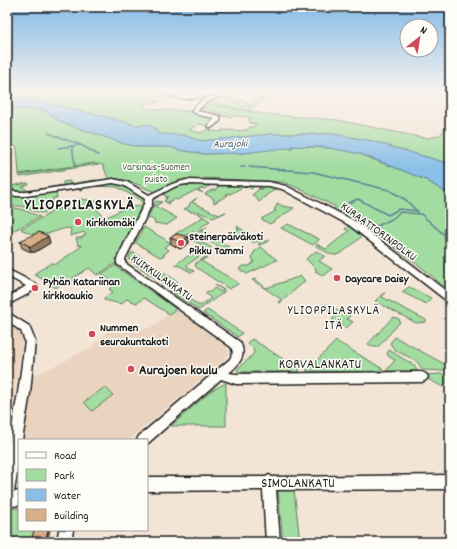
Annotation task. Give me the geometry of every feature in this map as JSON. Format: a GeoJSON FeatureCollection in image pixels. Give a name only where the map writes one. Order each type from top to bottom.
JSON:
{"type":"FeatureCollection","features":[{"type":"Feature","properties":{"kind":"street"},"geometry":{"type":"LineString","coordinates":[[211,126],[218,120],[218,118]]}},
{"type":"Feature","properties":{"kind":"street"},"geometry":{"type":"LineString","coordinates":[[7,190],[16,194],[26,194],[113,181],[125,183],[142,192],[149,198]]}},
{"type":"Feature","properties":{"kind":"street","name":"KURAATTORINPOLKU"},"geometry":{"type":"LineString","coordinates":[[149,198],[174,185],[186,182],[269,184],[284,186],[352,223],[450,299]]}},
{"type":"Feature","properties":{"kind":"street","name":"KUIKKULANKATU"},"geometry":{"type":"LineString","coordinates":[[144,439],[220,374],[237,357],[238,349],[233,342],[120,263],[148,204],[149,198]]}},
{"type":"Feature","properties":{"kind":"street"},"geometry":{"type":"LineString","coordinates":[[7,272],[33,286],[7,302]]}},
{"type":"Feature","properties":{"kind":"street"},"geometry":{"type":"LineString","coordinates":[[7,316],[25,329],[29,335],[30,346],[24,393],[7,492]]}},
{"type":"Feature","properties":{"kind":"street","name":"KORVALANKATU"},"geometry":{"type":"LineString","coordinates":[[220,374],[236,379],[422,377]]}},
{"type":"Feature","properties":{"kind":"street"},"geometry":{"type":"LineString","coordinates":[[270,482],[273,542]]}},
{"type":"Feature","properties":{"kind":"street","name":"SIMOLANKATU"},"geometry":{"type":"LineString","coordinates":[[148,484],[450,482]]}},
{"type":"Feature","properties":{"kind":"street"},"geometry":{"type":"LineString","coordinates":[[7,500],[18,498]]}},
{"type":"Feature","properties":{"kind":"street"},"geometry":{"type":"LineString","coordinates":[[64,542],[66,531]]}},
{"type":"Feature","properties":{"kind":"shaded area","name":"Aurajoen koulu"},"geometry":{"type":"Polygon","coordinates":[[[176,309],[227,346],[229,353],[224,360],[130,439],[23,439],[32,377],[90,348],[108,331],[150,328],[176,309]]]}},
{"type":"Feature","properties":{"kind":"shaded area"},"geometry":{"type":"Polygon","coordinates":[[[7,322],[17,328],[23,336],[7,440],[7,322]]]}},
{"type":"Feature","properties":{"kind":"green space","name":"Varsinais-Suomen puisto"},"geometry":{"type":"Polygon","coordinates":[[[7,118],[55,118],[61,122],[125,144],[141,147],[170,147],[204,154],[244,153],[297,146],[340,149],[361,154],[426,180],[450,195],[450,292],[425,270],[370,230],[364,231],[332,210],[336,207],[283,182],[204,178],[201,181],[189,181],[156,193],[126,180],[106,179],[108,178],[103,165],[99,164],[20,177],[19,175],[95,163],[19,174],[17,148],[15,146],[7,145],[7,118]]]}},
{"type":"Feature","properties":{"kind":"green space"},"geometry":{"type":"Polygon","coordinates":[[[109,118],[216,118],[210,126],[198,124],[189,130],[201,133],[208,129],[211,129],[210,131],[222,132],[222,130],[248,130],[248,128],[257,124],[250,123],[249,119],[251,118],[249,118],[308,118],[337,120],[428,138],[440,135],[450,123],[450,164],[372,141],[333,134],[272,134],[201,141],[183,135],[158,134],[155,128],[149,125],[135,125],[109,118]]]}},
{"type":"Feature","properties":{"kind":"green space"},"geometry":{"type":"Polygon","coordinates":[[[96,180],[25,192],[17,192],[9,188],[11,186],[27,183],[29,184],[22,187],[29,191],[63,185],[63,182],[70,181],[70,184],[96,180]]]}},
{"type":"Feature","properties":{"kind":"green space"},"geometry":{"type":"Polygon","coordinates":[[[108,182],[124,186],[145,199],[143,205],[140,200],[117,187],[93,186],[108,182]]]}},
{"type":"Feature","properties":{"kind":"green space"},"geometry":{"type":"Polygon","coordinates":[[[183,184],[213,184],[204,189],[202,188],[198,190],[203,193],[196,190],[177,200],[175,199],[168,202],[169,204],[164,201],[167,199],[165,198],[168,197],[162,194],[183,184]]]}},
{"type":"Feature","properties":{"kind":"green space"},"geometry":{"type":"Polygon","coordinates":[[[222,185],[254,186],[252,189],[245,186],[230,194],[228,193],[226,194],[228,195],[214,203],[213,198],[205,194],[212,190],[216,190],[217,187],[222,185]]]}},
{"type":"Feature","properties":{"kind":"green space"},"geometry":{"type":"Polygon","coordinates":[[[262,186],[279,187],[265,196],[266,197],[262,198],[263,199],[259,202],[256,198],[257,197],[252,195],[259,189],[263,189],[258,188],[262,186]]]}},
{"type":"Feature","properties":{"kind":"green space"},"geometry":{"type":"Polygon","coordinates":[[[82,188],[83,190],[80,191],[80,189],[56,192],[57,198],[53,198],[53,201],[50,202],[54,203],[55,206],[60,206],[46,213],[20,206],[7,206],[7,193],[19,196],[82,188]]]}},
{"type":"Feature","properties":{"kind":"green space"},"geometry":{"type":"Polygon","coordinates":[[[197,198],[192,202],[219,215],[226,212],[213,218],[199,212],[190,212],[191,211],[184,209],[190,206],[189,205],[191,202],[197,198]]]}},
{"type":"Feature","properties":{"kind":"green space"},"geometry":{"type":"Polygon","coordinates":[[[80,199],[96,201],[94,204],[104,219],[120,210],[143,205],[138,219],[116,263],[97,275],[89,268],[73,278],[77,281],[73,284],[65,281],[56,288],[34,274],[51,263],[56,264],[82,246],[78,245],[76,238],[81,238],[86,234],[84,232],[70,236],[71,229],[68,228],[39,235],[27,233],[21,229],[73,201],[80,199]]]}},
{"type":"Feature","properties":{"kind":"green space"},"geometry":{"type":"Polygon","coordinates":[[[156,201],[162,202],[155,206],[177,218],[167,225],[154,223],[155,221],[150,218],[147,219],[156,201]]]}},
{"type":"Feature","properties":{"kind":"green space"},"geometry":{"type":"Polygon","coordinates":[[[278,203],[282,206],[294,208],[270,224],[261,219],[276,211],[274,210],[278,203]]]}},
{"type":"Feature","properties":{"kind":"green space"},"geometry":{"type":"Polygon","coordinates":[[[11,207],[24,210],[40,217],[7,234],[7,208],[11,207]]]}},
{"type":"Feature","properties":{"kind":"green space"},"geometry":{"type":"Polygon","coordinates":[[[198,213],[210,221],[188,234],[175,234],[203,217],[198,213]]]}},
{"type":"Feature","properties":{"kind":"green space"},"geometry":{"type":"Polygon","coordinates":[[[288,224],[319,240],[313,245],[281,228],[288,224]]]}},
{"type":"Feature","properties":{"kind":"green space"},"geometry":{"type":"Polygon","coordinates":[[[349,225],[362,236],[350,247],[339,254],[334,255],[328,253],[316,246],[317,244],[326,249],[349,231],[345,229],[349,225]]]}},
{"type":"Feature","properties":{"kind":"green space"},"geometry":{"type":"Polygon","coordinates":[[[238,226],[239,228],[266,242],[258,245],[260,243],[256,241],[254,243],[246,238],[239,239],[239,237],[231,233],[239,230],[237,229],[238,226]]]}},
{"type":"Feature","properties":{"kind":"green space"},"geometry":{"type":"Polygon","coordinates":[[[144,227],[171,243],[164,247],[169,250],[164,254],[165,255],[160,257],[136,243],[144,227]]]}},
{"type":"Feature","properties":{"kind":"green space"},"geometry":{"type":"Polygon","coordinates":[[[207,227],[201,231],[229,247],[221,248],[197,235],[197,232],[207,227]]]}},
{"type":"Feature","properties":{"kind":"green space"},"geometry":{"type":"Polygon","coordinates":[[[190,235],[212,248],[188,264],[187,267],[194,271],[192,273],[180,266],[174,265],[204,246],[188,238],[190,235]]]}},
{"type":"Feature","properties":{"kind":"green space"},"geometry":{"type":"Polygon","coordinates":[[[261,247],[277,260],[247,274],[239,269],[242,266],[249,266],[254,262],[252,257],[254,252],[261,247]]]}},
{"type":"Feature","properties":{"kind":"green space"},"geometry":{"type":"Polygon","coordinates":[[[316,251],[325,256],[319,261],[332,269],[324,276],[315,271],[317,270],[306,259],[316,251]]]}},
{"type":"Feature","properties":{"kind":"green space"},"geometry":{"type":"Polygon","coordinates":[[[131,253],[135,253],[178,282],[169,287],[130,261],[129,258],[131,253]]]}},
{"type":"Feature","properties":{"kind":"green space"},"geometry":{"type":"Polygon","coordinates":[[[207,256],[208,257],[201,261],[238,284],[229,289],[195,266],[196,263],[207,256]]]}},
{"type":"Feature","properties":{"kind":"green space"},"geometry":{"type":"Polygon","coordinates":[[[116,265],[118,268],[176,309],[169,314],[144,298],[137,303],[126,299],[122,304],[104,300],[104,298],[113,292],[109,289],[116,284],[101,274],[116,265]]]}},
{"type":"Feature","properties":{"kind":"green space"},"geometry":{"type":"Polygon","coordinates":[[[301,276],[305,281],[280,303],[278,302],[281,299],[252,280],[255,279],[266,288],[301,276]]]}},
{"type":"Feature","properties":{"kind":"green space"},"geometry":{"type":"Polygon","coordinates":[[[215,285],[224,290],[224,292],[199,310],[170,291],[172,288],[176,287],[174,289],[200,306],[211,298],[205,293],[208,291],[210,292],[215,288],[221,292],[223,290],[215,285]]]}},
{"type":"Feature","properties":{"kind":"green space"},"geometry":{"type":"Polygon","coordinates":[[[409,287],[431,298],[426,304],[402,292],[409,287]]]}},
{"type":"Feature","properties":{"kind":"green space"},"geometry":{"type":"Polygon","coordinates":[[[384,293],[382,297],[426,320],[426,322],[416,323],[375,301],[384,293]]]}},
{"type":"Feature","properties":{"kind":"green space"},"geometry":{"type":"Polygon","coordinates":[[[325,304],[350,316],[347,319],[353,322],[346,328],[332,320],[337,314],[324,308],[319,311],[315,309],[325,304]]]}},
{"type":"Feature","properties":{"kind":"green space"},"geometry":{"type":"Polygon","coordinates":[[[207,310],[242,333],[238,337],[203,313],[207,310]]]}},
{"type":"Feature","properties":{"kind":"green space"},"geometry":{"type":"Polygon","coordinates":[[[393,317],[399,319],[400,322],[378,347],[373,347],[368,344],[393,317]]]}},
{"type":"Feature","properties":{"kind":"green space"},"geometry":{"type":"Polygon","coordinates":[[[395,337],[446,365],[450,360],[450,365],[443,371],[424,370],[415,360],[392,347],[390,343],[395,337]]]}},
{"type":"Feature","properties":{"kind":"green space"},"geometry":{"type":"Polygon","coordinates":[[[252,339],[300,370],[299,372],[239,372],[237,369],[254,353],[253,348],[247,343],[252,339]]]}},
{"type":"Feature","properties":{"kind":"green space"},"geometry":{"type":"Polygon","coordinates":[[[336,341],[383,369],[376,372],[306,371],[336,341]]]}},
{"type":"Feature","properties":{"kind":"green space"},"geometry":{"type":"Polygon","coordinates":[[[389,350],[415,366],[417,371],[386,371],[395,360],[389,357],[387,353],[389,350]]]}},
{"type":"Feature","properties":{"kind":"green space"},"geometry":{"type":"Polygon","coordinates":[[[442,374],[450,377],[443,387],[424,377],[425,375],[442,374]]]}},
{"type":"Feature","properties":{"kind":"green space"},"geometry":{"type":"Polygon","coordinates":[[[226,383],[226,426],[171,426],[212,390],[226,383]]]}},
{"type":"Feature","properties":{"kind":"green space"},"geometry":{"type":"Polygon","coordinates":[[[105,387],[113,395],[92,411],[84,402],[105,387]]]}},
{"type":"Feature","properties":{"kind":"green space"},"geometry":{"type":"Polygon","coordinates":[[[278,490],[294,490],[300,542],[283,542],[278,490]]]}},
{"type":"Feature","properties":{"kind":"green space"},"geometry":{"type":"Polygon","coordinates":[[[18,508],[18,531],[35,531],[31,542],[7,542],[7,509],[18,508]]]}},
{"type":"Feature","properties":{"kind":"water","name":"Aurajoki"},"geometry":{"type":"Polygon","coordinates":[[[55,118],[109,118],[135,125],[149,125],[155,128],[158,134],[183,135],[201,141],[272,134],[333,134],[372,141],[450,164],[450,195],[426,180],[361,154],[324,147],[291,146],[292,149],[285,148],[244,153],[204,154],[170,147],[141,147],[125,144],[61,122],[55,118]]]}},
{"type":"Feature","properties":{"kind":"building"},"geometry":{"type":"Polygon","coordinates":[[[39,232],[48,236],[33,246],[29,246],[20,241],[39,232]]]}},
{"type":"Feature","properties":{"kind":"building"},"geometry":{"type":"Polygon","coordinates":[[[177,234],[189,237],[179,242],[170,237],[177,234]]]}},
{"type":"Feature","properties":{"kind":"building"},"geometry":{"type":"Polygon","coordinates":[[[34,531],[48,531],[45,542],[31,542],[34,531]]]}},
{"type":"Feature","properties":{"kind":"waterway"},"geometry":{"type":"LineString","coordinates":[[48,133],[81,145],[98,155]]}},
{"type":"Feature","properties":{"kind":"waterway"},"geometry":{"type":"LineString","coordinates":[[72,146],[80,145]]}},
{"type":"Feature","properties":{"kind":"waterway"},"geometry":{"type":"LineString","coordinates":[[58,148],[72,146]]}},
{"type":"Feature","properties":{"kind":"waterway"},"geometry":{"type":"LineString","coordinates":[[72,146],[75,165]]}},
{"type":"Feature","properties":{"kind":"waterway"},"geometry":{"type":"LineString","coordinates":[[249,167],[313,172],[389,190],[406,200],[417,211]]}},
{"type":"Feature","properties":{"kind":"waterway"},"geometry":{"type":"LineString","coordinates":[[356,216],[341,206],[358,199],[388,215],[399,209],[417,211]]}},
{"type":"Feature","properties":{"kind":"waterway"},"geometry":{"type":"LineString","coordinates":[[361,219],[375,227],[392,219],[400,212],[421,214],[450,240]]}},
{"type":"Feature","properties":{"kind":"place","name":"Kirkkomäki"},"geometry":{"type":"Point","coordinates":[78,222]}},
{"type":"Feature","properties":{"kind":"place","name":"Steinerpäiväkoti Pikku Tammi"},"geometry":{"type":"Point","coordinates":[181,243]}},
{"type":"Feature","properties":{"kind":"place","name":"Daycare Daisy"},"geometry":{"type":"Point","coordinates":[337,278]}},
{"type":"Feature","properties":{"kind":"place","name":"Pyhän Katariinan kirkkoaukio"},"geometry":{"type":"Point","coordinates":[35,288]}},
{"type":"Feature","properties":{"kind":"place","name":"Nummen seurakuntakoti"},"geometry":{"type":"Point","coordinates":[92,334]}},
{"type":"Feature","properties":{"kind":"place","name":"Aurajoen koulu"},"geometry":{"type":"Point","coordinates":[131,369]}},
{"type":"Feature","properties":{"kind":"district","name":"YLIOPPILASKYLÄ"},"geometry":{"type":"Point","coordinates":[80,203]}},
{"type":"Feature","properties":{"kind":"district","name":"YLIOPPILASKYLÄ ITÄ"},"geometry":{"type":"Point","coordinates":[334,316]}}]}
